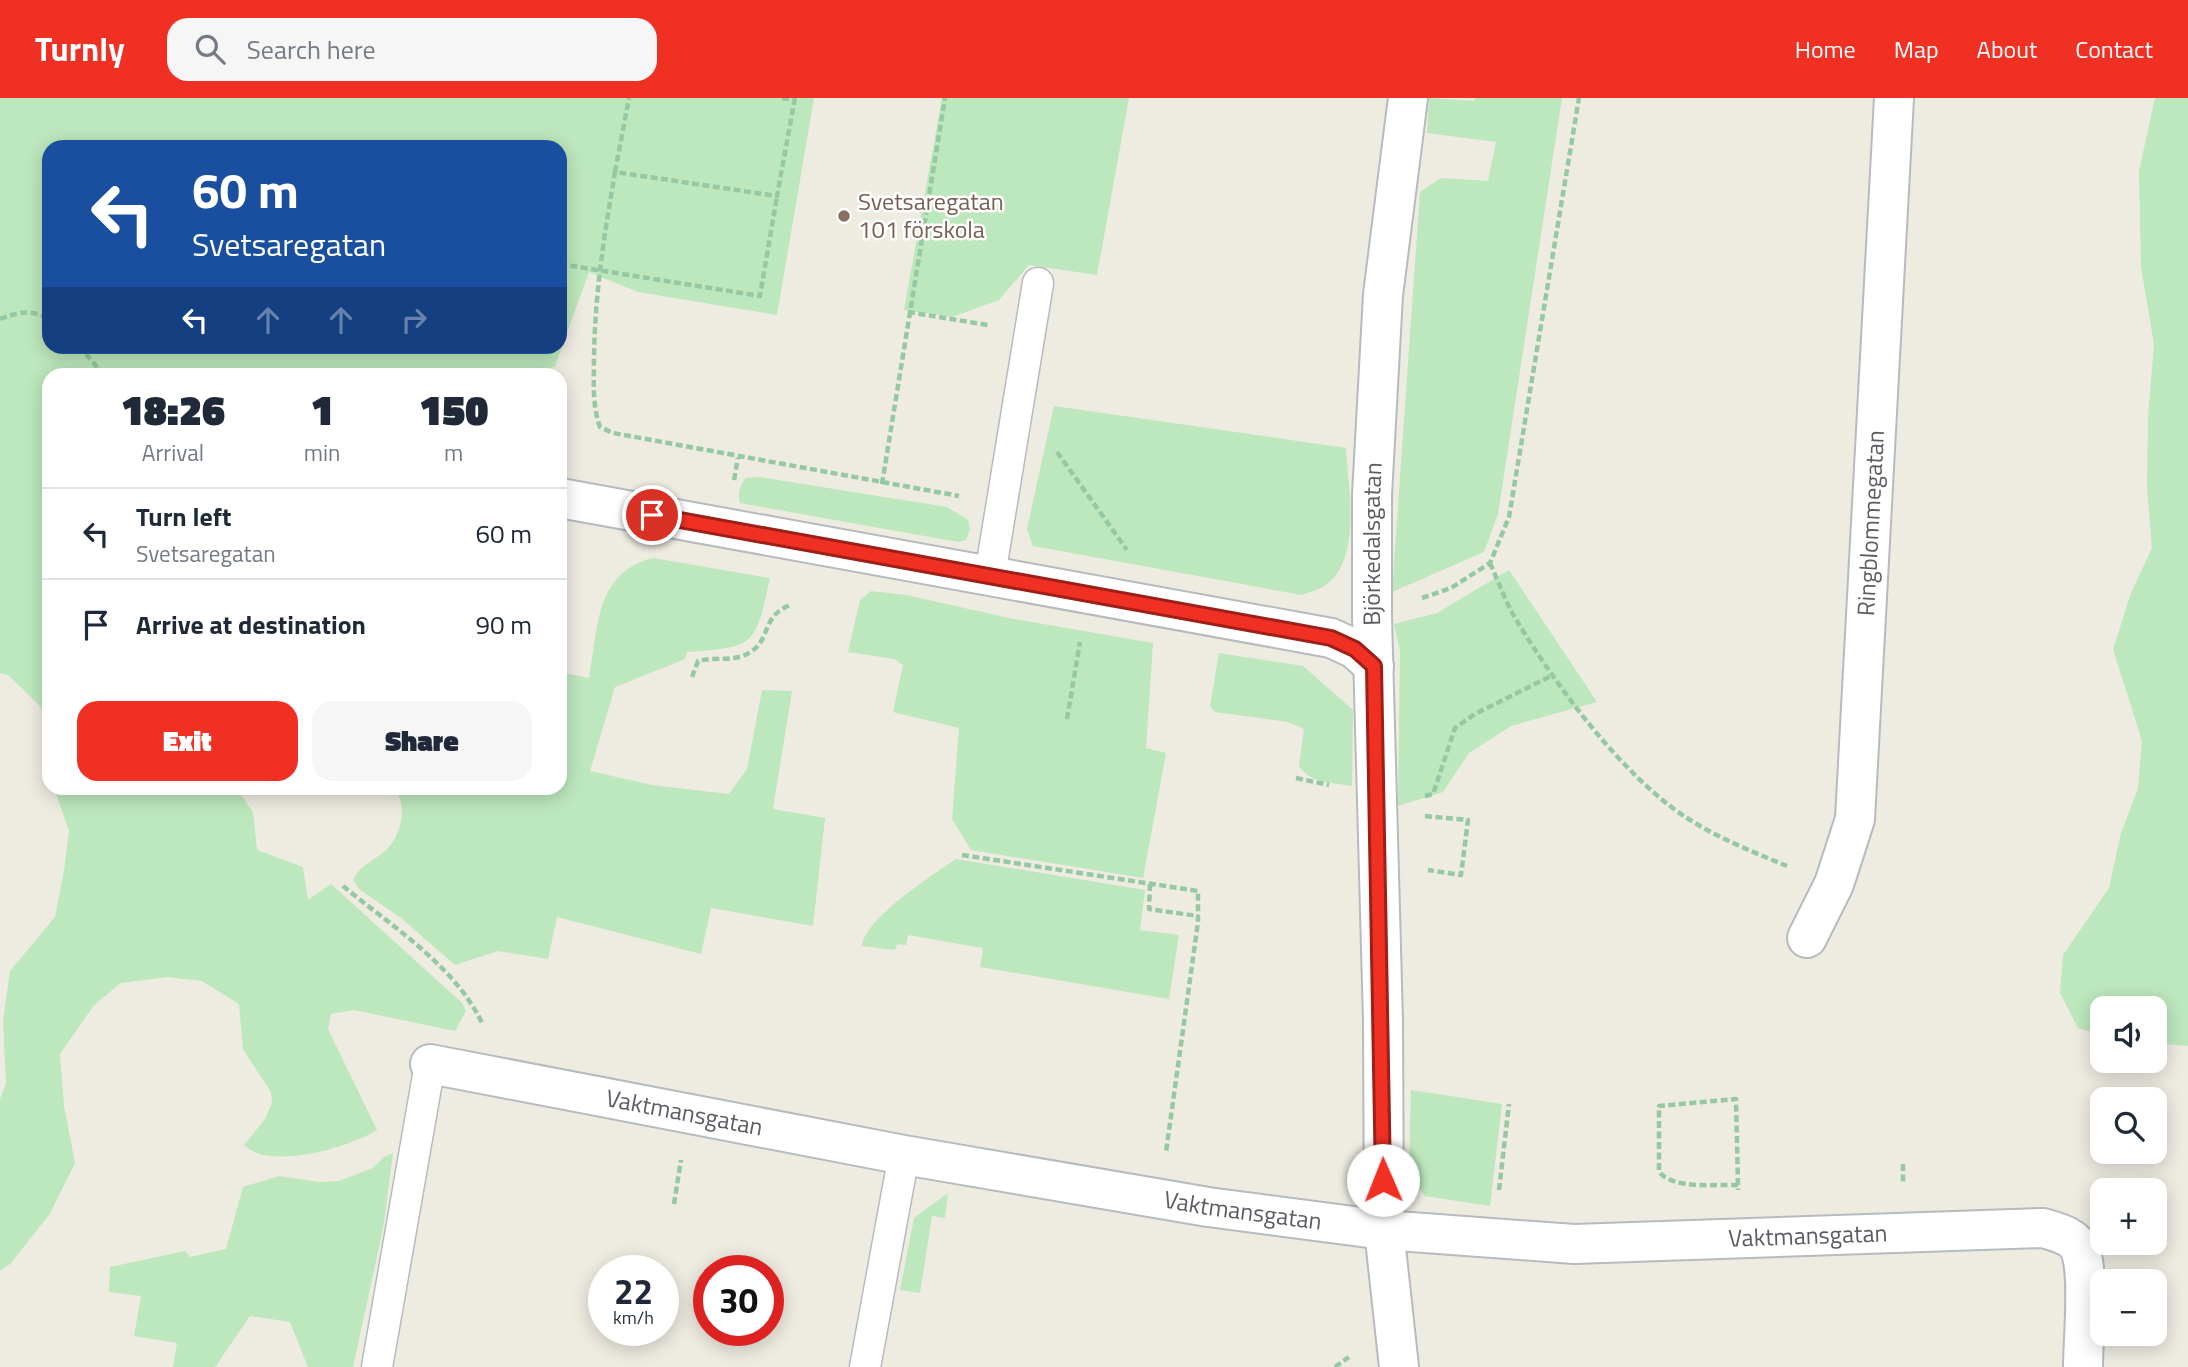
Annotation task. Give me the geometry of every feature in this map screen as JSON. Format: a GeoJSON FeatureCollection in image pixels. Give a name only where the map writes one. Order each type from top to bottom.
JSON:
{"type":"FeatureCollection","features":[{"type":"Feature","properties":{"kind":"street","name":"Björkedalsgatan"},"geometry":{"type":"LineString","coordinates":[[1399,1367],[1384,1230],[1372,495],[1383,295],[1408,98]]}},
{"type":"Feature","properties":{"kind":"street","name":"Ringblommegatan"},"geometry":{"type":"LineString","coordinates":[[1807,938],[1834,884],[1855,819],[1894,98]]}},
{"type":"Feature","properties":{"kind":"street"},"geometry":{"type":"LineString","coordinates":[[567,499],[1331,638],[1355,649],[1374,666]]}},
{"type":"Feature","properties":{"kind":"street","name":"Vaktmansgatan"},"geometry":{"type":"LineString","coordinates":[[430,1065],[904,1155],[1158,1198],[1384,1230],[1574,1244],[1739,1240],[2021,1227],[2065,1234],[2080,1248],[2084,1271],[2083,1367]]}},
{"type":"Feature","properties":{"kind":"lane"},"geometry":{"type":"LineString","coordinates":[[990,575],[1038,283]]}},
{"type":"Feature","properties":{"kind":"lane"},"geometry":{"type":"LineString","coordinates":[[377,1367],[430,1065]]}},
{"type":"Feature","properties":{"kind":"lane"},"geometry":{"type":"LineString","coordinates":[[864,1367],[904,1155]]}},
{"type":"Feature","properties":{"kind":"path"},"geometry":{"type":"LineString","coordinates":[[629,98],[598,269],[594,393],[600,427],[613,433],[881,484],[1002,503]]}},
{"type":"Feature","properties":{"kind":"path"},"geometry":{"type":"LineString","coordinates":[[567,265],[760,296],[795,99],[782,98]]}},
{"type":"Feature","properties":{"kind":"path"},"geometry":{"type":"LineString","coordinates":[[881,484],[945,98]]}},
{"type":"Feature","properties":{"kind":"path"},"geometry":{"type":"LineString","coordinates":[[1372,617],[1451,588],[1490,563],[1499,548],[1508,517],[1578,98]]}},
{"type":"Feature","properties":{"kind":"path"},"geometry":{"type":"LineString","coordinates":[[615,172],[777,196]]}},
{"type":"Feature","properties":{"kind":"path"},"geometry":{"type":"LineString","coordinates":[[0,319],[17,313],[37,312],[42,315]]}},
{"type":"Feature","properties":{"kind":"path"},"geometry":{"type":"LineString","coordinates":[[908,312],[943,317]]}},
{"type":"Feature","properties":{"kind":"path"},"geometry":{"type":"LineString","coordinates":[[86,354],[98,368]]}},
{"type":"Feature","properties":{"kind":"path"},"geometry":{"type":"LineString","coordinates":[[1018,404],[1073,471],[1169,608]]}},
{"type":"Feature","properties":{"kind":"path"},"geometry":{"type":"LineString","coordinates":[[1490,563],[1513,615],[1553,675],[1637,776],[1685,817],[1735,845]]}},
{"type":"Feature","properties":{"kind":"path"},"geometry":{"type":"LineString","coordinates":[[1067,719],[1089,593]]}},
{"type":"Feature","properties":{"kind":"path"},"geometry":{"type":"LineString","coordinates":[[692,677],[698,661],[734,659],[752,652],[772,616],[790,605]]}},
{"type":"Feature","properties":{"kind":"path"},"geometry":{"type":"LineString","coordinates":[[1415,815],[1417,798],[1433,794],[1455,728],[1475,714],[1553,675]]}},
{"type":"Feature","properties":{"kind":"path"},"geometry":{"type":"LineString","coordinates":[[1377,810],[1468,820],[1461,874],[1378,864]]}},
{"type":"Feature","properties":{"kind":"path"},"geometry":{"type":"LineString","coordinates":[[962,855],[1198,891],[1198,916],[1158,1198]]}},
{"type":"Feature","properties":{"kind":"path"},"geometry":{"type":"LineString","coordinates":[[1150,884],[1149,909],[1198,916]]}},
{"type":"Feature","properties":{"kind":"path"},"geometry":{"type":"LineString","coordinates":[[343,886],[424,954],[474,1005],[489,1038],[491,1076]]}},
{"type":"Feature","properties":{"kind":"path"},"geometry":{"type":"LineString","coordinates":[[1738,1185],[1678,1182],[1664,1178],[1659,1172],[1659,1106],[1736,1100],[1738,1185],[1739,1240]]}},
{"type":"Feature","properties":{"kind":"path"},"geometry":{"type":"LineString","coordinates":[[1490,1238],[1502,1173],[1509,1104]]}},
{"type":"Feature","properties":{"kind":"green space"},"geometry":{"type":"Polygon","coordinates":[[[0,98],[814,98],[777,315],[638,292],[589,272],[567,333],[567,140],[42,140],[42,354],[559,354],[555,366],[551,368],[42,368],[42,711],[41,707],[8,675],[0,673],[0,98]]]}},
{"type":"Feature","properties":{"kind":"green space"},"geometry":{"type":"Polygon","coordinates":[[[942,98],[1129,98],[1097,275],[1029,265],[999,300],[952,317],[904,310],[942,98]]]}},
{"type":"Feature","properties":{"kind":"green space"},"geometry":{"type":"Polygon","coordinates":[[[1429,98],[1474,101],[1475,98],[1562,98],[1498,514],[1484,552],[1392,592],[1420,192],[1441,178],[1488,181],[1496,142],[1427,133],[1429,98]]]}},
{"type":"Feature","properties":{"kind":"green space"},"geometry":{"type":"Polygon","coordinates":[[[2155,98],[2188,98],[2188,1046],[2167,1044],[2167,996],[2090,996],[2090,1032],[2078,1028],[2060,993],[2063,955],[2109,888],[2121,833],[2138,788],[2142,741],[2113,649],[2131,593],[2152,548],[2147,487],[2148,417],[2154,344],[2141,267],[2139,171],[2155,98]]]}},
{"type":"Feature","properties":{"kind":"green space"},"geometry":{"type":"Polygon","coordinates":[[[1054,406],[1346,448],[1350,501],[1349,539],[1338,572],[1324,586],[1302,595],[1033,546],[1027,529],[1054,406]]]}},
{"type":"Feature","properties":{"kind":"green space"},"geometry":{"type":"Polygon","coordinates":[[[759,477],[947,507],[968,520],[970,529],[966,540],[958,542],[740,503],[739,493],[746,478],[759,477]]]}},
{"type":"Feature","properties":{"kind":"green space"},"geometry":{"type":"Polygon","coordinates":[[[653,558],[770,578],[761,617],[756,630],[749,638],[727,648],[687,652],[685,659],[615,687],[590,771],[652,785],[729,794],[747,769],[762,690],[792,691],[773,809],[825,818],[813,926],[711,908],[701,954],[557,917],[548,959],[498,951],[455,965],[401,918],[359,889],[353,880],[363,867],[392,844],[401,820],[398,795],[567,795],[567,673],[589,678],[598,622],[609,589],[634,565],[653,558]]]}},
{"type":"Feature","properties":{"kind":"green space"},"geometry":{"type":"Polygon","coordinates":[[[1509,570],[1597,702],[1511,726],[1469,753],[1443,792],[1398,806],[1400,651],[1394,624],[1437,613],[1509,570]]]}},
{"type":"Feature","properties":{"kind":"green space"},"geometry":{"type":"Polygon","coordinates":[[[871,591],[906,595],[1009,618],[1153,643],[1146,748],[1166,753],[1143,878],[971,850],[952,819],[959,728],[893,712],[903,665],[894,659],[848,652],[860,600],[871,591]]]}},
{"type":"Feature","properties":{"kind":"green space"},"geometry":{"type":"Polygon","coordinates":[[[1219,653],[1303,666],[1353,710],[1352,786],[1322,781],[1304,772],[1299,766],[1304,729],[1288,722],[1215,712],[1210,706],[1219,653]]]}},
{"type":"Feature","properties":{"kind":"green space"},"geometry":{"type":"Polygon","coordinates":[[[56,795],[241,795],[253,812],[257,850],[303,867],[308,900],[331,884],[462,1003],[466,1011],[455,1031],[354,1010],[331,1014],[328,1029],[377,1130],[365,1137],[310,1154],[272,1156],[256,1153],[244,1145],[265,1119],[272,1103],[271,1092],[243,1049],[239,1004],[202,981],[167,977],[121,983],[94,1005],[60,1054],[64,1106],[75,1163],[49,1215],[10,1264],[0,1271],[0,1099],[6,1084],[3,1021],[10,971],[55,917],[69,831],[56,795]]]}},
{"type":"Feature","properties":{"kind":"green space"},"geometry":{"type":"Polygon","coordinates":[[[956,859],[1145,890],[1140,930],[1179,935],[1169,999],[980,967],[983,948],[908,935],[906,945],[897,944],[895,950],[862,946],[866,935],[887,910],[956,859]]]}},
{"type":"Feature","properties":{"kind":"green space"},"geometry":{"type":"Polygon","coordinates":[[[1411,1090],[1502,1104],[1490,1206],[1425,1196],[1409,1176],[1411,1090]]]}},
{"type":"Feature","properties":{"kind":"green space"},"geometry":{"type":"Polygon","coordinates":[[[393,1153],[383,1229],[353,1367],[308,1367],[290,1322],[250,1316],[215,1367],[173,1367],[177,1343],[134,1336],[141,1296],[109,1292],[110,1267],[185,1251],[190,1257],[226,1249],[243,1187],[279,1176],[319,1182],[339,1181],[373,1168],[384,1157],[393,1153]]]}},
{"type":"Feature","properties":{"kind":"green space"},"geometry":{"type":"Polygon","coordinates":[[[948,1193],[945,1218],[932,1216],[920,1293],[900,1290],[914,1218],[948,1193]]]}},
{"type":"Feature","properties":{"kind":"place","name":"Svetsaregatan 101 förskola"},"geometry":{"type":"Point","coordinates":[844,216]}},
{"type":"Feature","properties":{"kind":"route"},"geometry":{"type":"LineString","coordinates":[[652,515],[1331,638],[1355,649],[1374,666],[1383,1180]]}}]}
